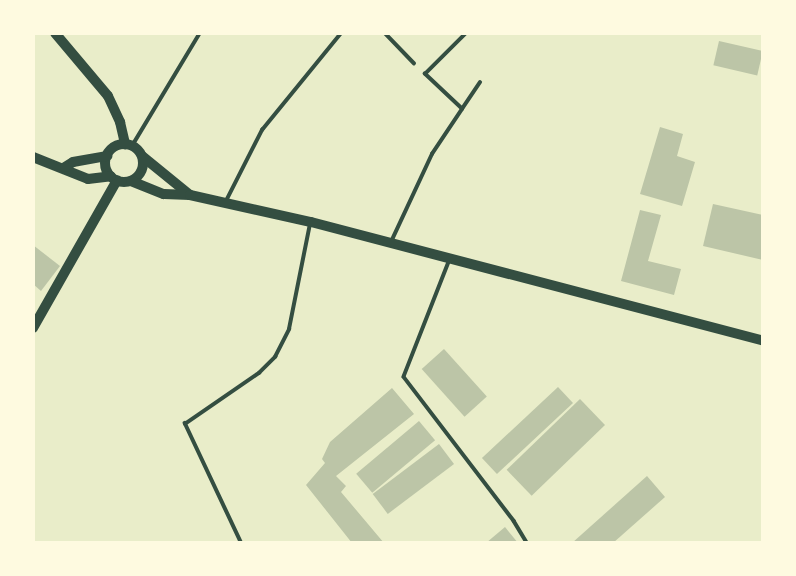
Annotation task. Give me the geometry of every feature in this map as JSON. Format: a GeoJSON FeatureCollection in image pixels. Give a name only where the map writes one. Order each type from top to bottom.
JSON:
{"type":"FeatureCollection","features":[{"type":"Feature","properties":{"kind":"main road"},"geometry":{"type":"LineString","coordinates":[[65,167],[73,162],[107,156],[118,145],[129,145],[190,195]]}},
{"type":"Feature","properties":{"kind":"main road"},"geometry":{"type":"LineString","coordinates":[[107,156],[106,163],[114,178]]}},
{"type":"Feature","properties":{"kind":"main road"},"geometry":{"type":"LineString","coordinates":[[131,181],[142,171],[142,156]]}},
{"type":"Feature","properties":{"kind":"main road"},"geometry":{"type":"LineString","coordinates":[[33,157],[65,167],[88,179],[114,178],[131,181],[164,194],[190,195],[311,222],[763,341]]}},
{"type":"Feature","properties":{"kind":"street"},"geometry":{"type":"LineString","coordinates":[[55,33],[108,96],[129,145]]}},
{"type":"Feature","properties":{"kind":"street"},"geometry":{"type":"LineString","coordinates":[[33,328],[114,178]]}},
{"type":"Feature","properties":{"kind":"lane"},"geometry":{"type":"LineString","coordinates":[[129,145],[200,33]]}},
{"type":"Feature","properties":{"kind":"lane"},"geometry":{"type":"LineString","coordinates":[[225,204],[262,130],[341,33]]}},
{"type":"Feature","properties":{"kind":"lane"},"geometry":{"type":"LineString","coordinates":[[385,33],[414,63]]}},
{"type":"Feature","properties":{"kind":"lane"},"geometry":{"type":"LineString","coordinates":[[462,108],[425,74],[466,33]]}},
{"type":"Feature","properties":{"kind":"lane"},"geometry":{"type":"LineString","coordinates":[[390,244],[432,154],[480,82]]}},
{"type":"Feature","properties":{"kind":"lane"},"geometry":{"type":"LineString","coordinates":[[241,543],[185,424],[259,373],[275,357],[289,329],[311,222]]}},
{"type":"Feature","properties":{"kind":"lane"},"geometry":{"type":"LineString","coordinates":[[449,260],[404,377],[428,413],[486,484],[527,543]]}},
{"type":"Feature","properties":{"kind":"building"},"geometry":{"type":"Polygon","coordinates":[[[719,41],[763,51],[757,75],[713,65],[719,41]]]}},
{"type":"Feature","properties":{"kind":"building"},"geometry":{"type":"Polygon","coordinates":[[[660,127],[683,134],[677,156],[695,162],[682,206],[640,194],[660,127]]]}},
{"type":"Feature","properties":{"kind":"building"},"geometry":{"type":"Polygon","coordinates":[[[713,204],[763,215],[763,260],[703,246],[713,204]]]}},
{"type":"Feature","properties":{"kind":"building"},"geometry":{"type":"Polygon","coordinates":[[[640,210],[661,215],[648,261],[681,269],[674,295],[621,281],[640,210]]]}},
{"type":"Feature","properties":{"kind":"building"},"geometry":{"type":"Polygon","coordinates":[[[33,245],[60,266],[41,291],[33,284],[33,245]]]}},
{"type":"Feature","properties":{"kind":"building"},"geometry":{"type":"Polygon","coordinates":[[[444,349],[487,397],[465,417],[422,369],[444,349]]]}},
{"type":"Feature","properties":{"kind":"building"},"geometry":{"type":"Polygon","coordinates":[[[558,387],[573,403],[497,474],[482,458],[558,387]]]}},
{"type":"Feature","properties":{"kind":"building"},"geometry":{"type":"Polygon","coordinates":[[[392,388],[414,414],[336,476],[346,486],[341,492],[384,543],[352,543],[306,485],[325,463],[322,459],[330,442],[392,388]]]}},
{"type":"Feature","properties":{"kind":"building"},"geometry":{"type":"Polygon","coordinates":[[[580,399],[605,425],[532,496],[507,470],[580,399]]]}},
{"type":"Feature","properties":{"kind":"building"},"geometry":{"type":"Polygon","coordinates":[[[419,421],[435,440],[372,493],[356,474],[419,421]]]}},
{"type":"Feature","properties":{"kind":"building"},"geometry":{"type":"Polygon","coordinates":[[[439,444],[454,464],[388,514],[373,494],[439,444]]]}},
{"type":"Feature","properties":{"kind":"building"},"geometry":{"type":"Polygon","coordinates":[[[647,476],[665,497],[613,543],[572,543],[647,476]]]}},
{"type":"Feature","properties":{"kind":"building"},"geometry":{"type":"Polygon","coordinates":[[[505,527],[518,543],[486,543],[505,527]]]}}]}
